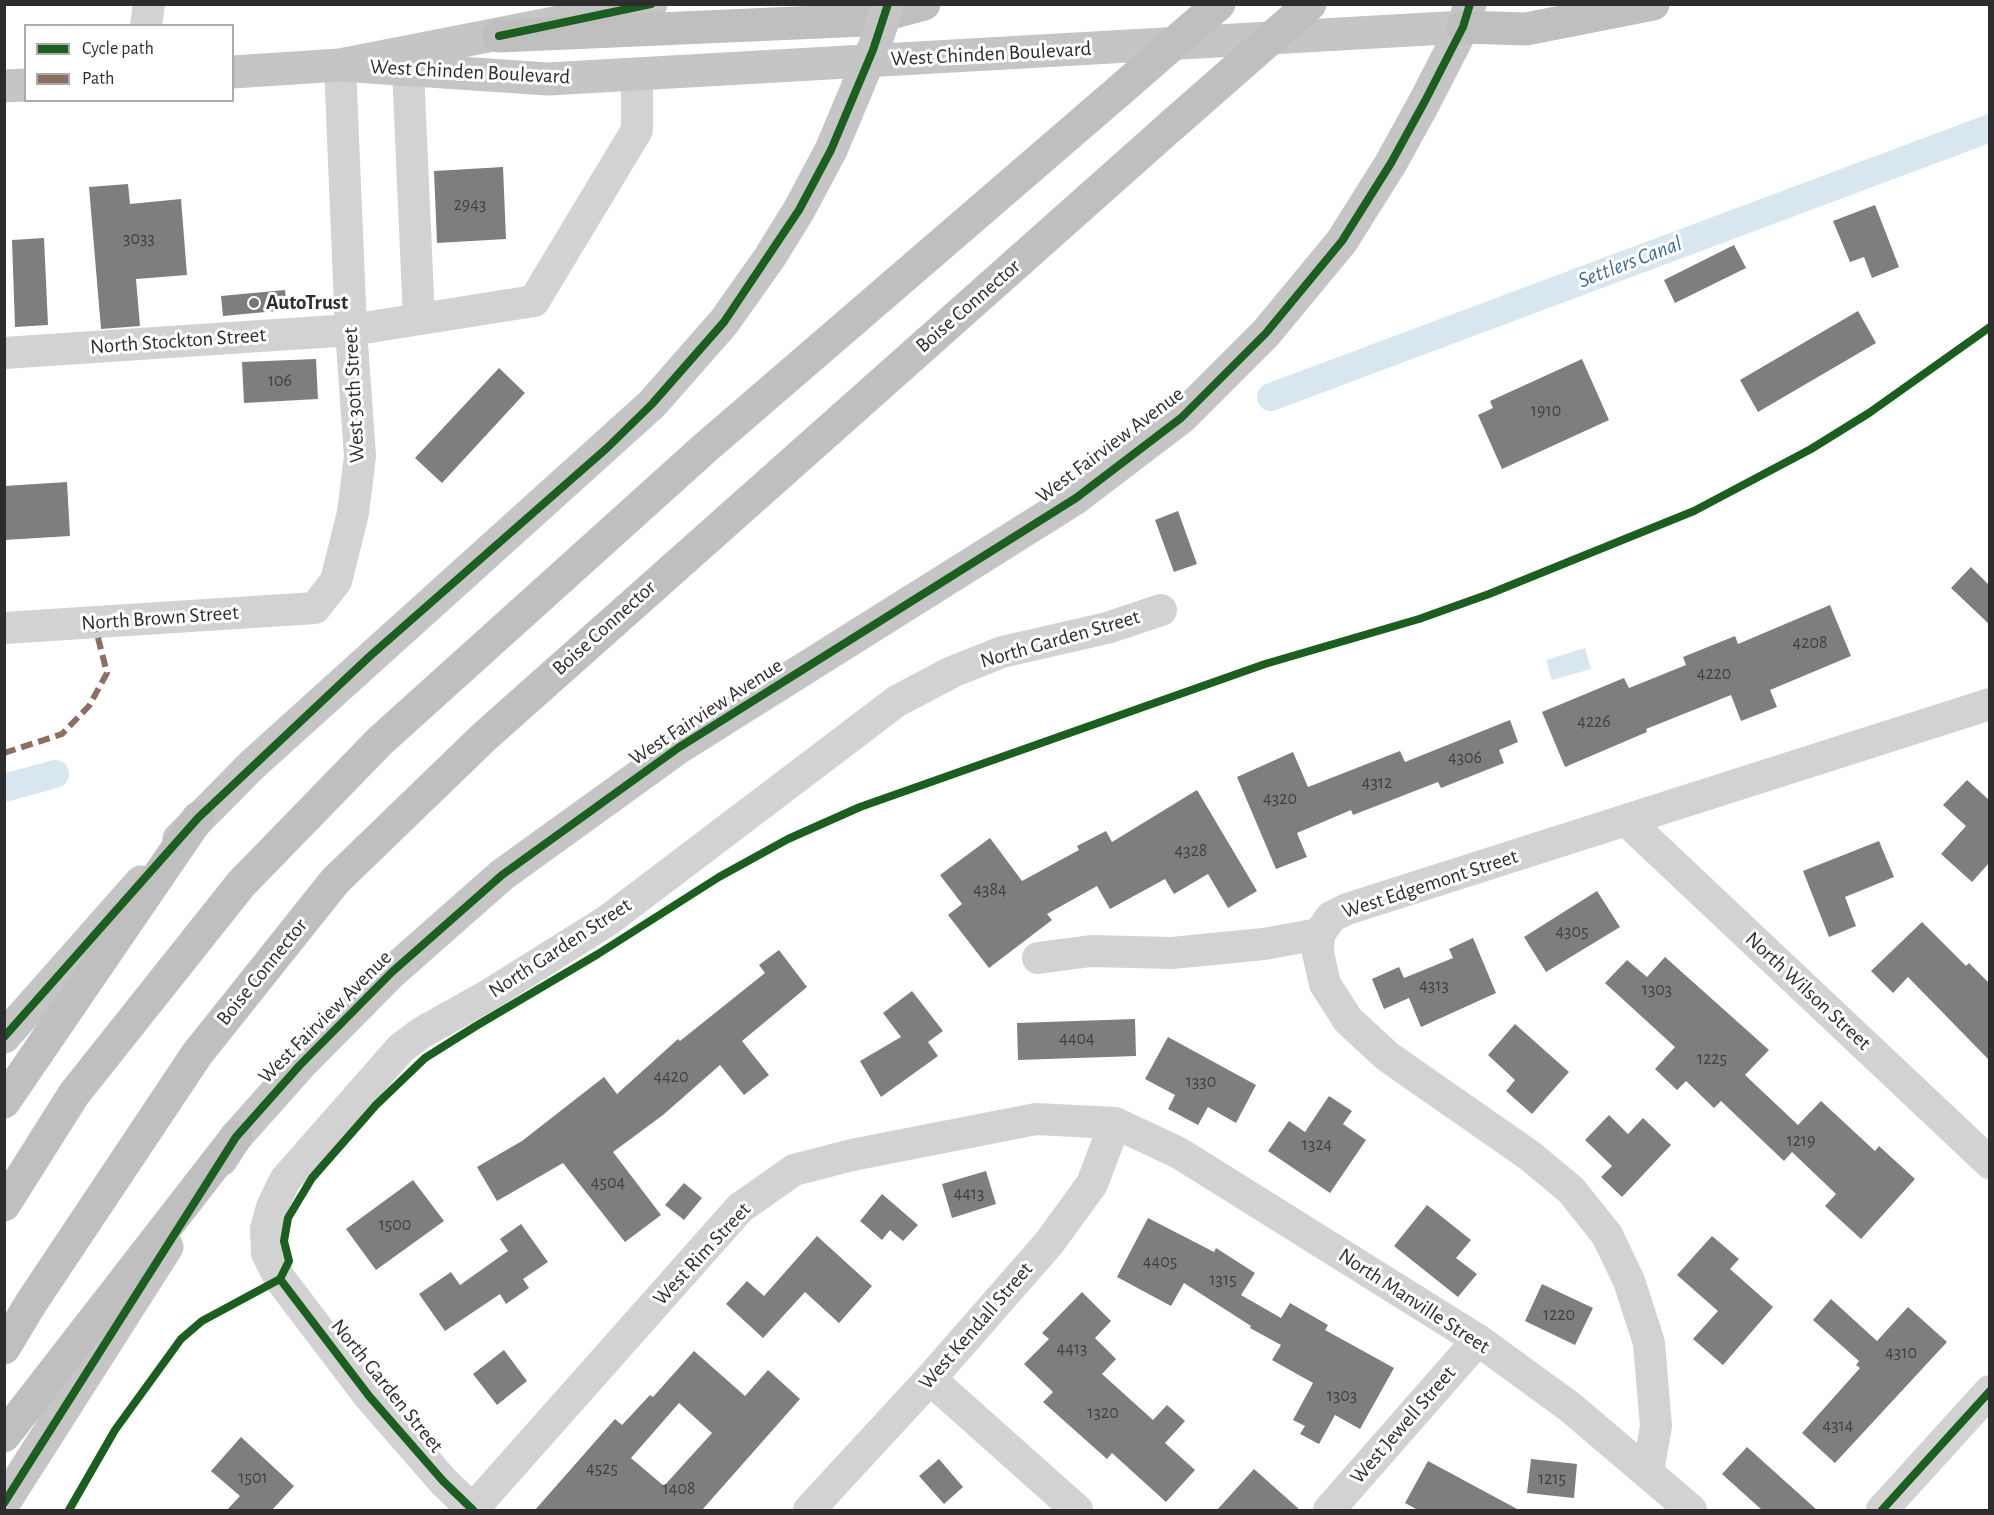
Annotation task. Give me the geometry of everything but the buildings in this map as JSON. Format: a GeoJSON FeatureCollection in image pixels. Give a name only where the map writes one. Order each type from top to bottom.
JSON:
{"type":"FeatureCollection","features":[{"type":"Feature","properties":{"kind":"highway"},"geometry":{"type":"LineString","coordinates":[[499,36],[865,20],[924,4]]}},
{"type":"Feature","properties":{"kind":"highway"},"geometry":{"type":"LineString","coordinates":[[4,1205],[74,1094],[241,884],[380,741],[705,448],[1219,4]]}},
{"type":"Feature","properties":{"kind":"highway","name":"Boise Connector"},"geometry":{"type":"LineString","coordinates":[[4,1348],[30,1303],[197,1054],[335,880],[502,721],[1310,4]]}},
{"type":"Feature","properties":{"kind":"highway"},"geometry":{"type":"LineString","coordinates":[[1466,16],[1527,29],[1653,4]]}},
{"type":"Feature","properties":{"kind":"highway"},"geometry":{"type":"LineString","coordinates":[[4,1102],[198,818]]}},
{"type":"Feature","properties":{"kind":"highway"},"geometry":{"type":"LineString","coordinates":[[4,1436],[236,1137]]}},
{"type":"Feature","properties":{"kind":"main road","name":"West Chinden Boulevard"},"geometry":{"type":"LineString","coordinates":[[234,72],[340,65],[499,36],[651,4]]}},
{"type":"Feature","properties":{"kind":"main road"},"geometry":{"type":"LineString","coordinates":[[4,1037],[198,818],[370,656],[607,447],[652,404],[724,322],[800,210],[831,150],[873,50],[888,4]]}},
{"type":"Feature","properties":{"kind":"main road","name":"West Chinden Boulevard"},"geometry":{"type":"LineString","coordinates":[[340,65],[548,80],[1466,16]]}},
{"type":"Feature","properties":{"kind":"main road","name":"West Fairview Avenue"},"geometry":{"type":"LineString","coordinates":[[4,1503],[236,1137],[300,1065],[392,972],[502,875],[678,748],[1076,498],[1181,418],[1266,333],[1342,241],[1391,163],[1466,16]]}},
{"type":"Feature","properties":{"kind":"main road"},"geometry":{"type":"LineString","coordinates":[[4,86],[24,85]]}},
{"type":"Feature","properties":{"kind":"street"},"geometry":{"type":"LineString","coordinates":[[146,24],[149,4]]}},
{"type":"Feature","properties":{"kind":"street","name":"West 30th Street"},"geometry":{"type":"LineString","coordinates":[[315,608],[336,581],[353,513],[360,456],[351,330],[340,65]]}},
{"type":"Feature","properties":{"kind":"street"},"geometry":{"type":"LineString","coordinates":[[408,70],[419,319]]}},
{"type":"Feature","properties":{"kind":"street","name":"North Stockton Street"},"geometry":{"type":"LineString","coordinates":[[4,353],[351,330],[534,301],[637,130],[637,74]]}},
{"type":"Feature","properties":{"kind":"street","name":"North Brown Street"},"geometry":{"type":"LineString","coordinates":[[4,628],[315,608]]}},
{"type":"Feature","properties":{"kind":"street","name":"North Garden Street"},"geometry":{"type":"LineString","coordinates":[[472,1510],[442,1481],[369,1396],[280,1280],[267,1253],[266,1229],[272,1207],[285,1179],[401,1048],[607,921],[897,701],[952,672],[1002,652],[1107,628],[1161,610]]}},
{"type":"Feature","properties":{"kind":"street","name":"West Edgemont Street"},"geometry":{"type":"LineString","coordinates":[[1648,1471],[1656,1426],[1649,1342],[1629,1281],[1606,1235],[1571,1190],[1529,1155],[1387,1056],[1348,1020],[1325,984],[1318,953],[1319,933],[1331,917],[1347,909],[1989,704]]}},
{"type":"Feature","properties":{"kind":"street","name":"North Wilson Street"},"geometry":{"type":"LineString","coordinates":[[1626,820],[1989,1163]]}},
{"type":"Feature","properties":{"kind":"street"},"geometry":{"type":"LineString","coordinates":[[1038,958],[1091,951],[1172,953],[1264,944],[1319,933]]}},
{"type":"Feature","properties":{"kind":"street","name":"West Rim Street"},"geometry":{"type":"LineString","coordinates":[[472,1510],[740,1208],[794,1170],[852,1155],[1036,1119],[1115,1123]]}},
{"type":"Feature","properties":{"kind":"street","name":"North Manville Street"},"geometry":{"type":"LineString","coordinates":[[1115,1123],[1179,1153],[1478,1340],[1570,1407],[1648,1471],[1691,1510]]}},
{"type":"Feature","properties":{"kind":"street","name":"West Kendall Street"},"geometry":{"type":"LineString","coordinates":[[809,1510],[930,1379],[1049,1243],[1092,1184],[1115,1123]]}},
{"type":"Feature","properties":{"kind":"street","name":"West Jewell Street"},"geometry":{"type":"LineString","coordinates":[[1329,1510],[1478,1340]]}},
{"type":"Feature","properties":{"kind":"street"},"geometry":{"type":"LineString","coordinates":[[930,1379],[1073,1509]]}},
{"type":"Feature","properties":{"kind":"street"},"geometry":{"type":"LineString","coordinates":[[1882,1510],[1989,1391]]}},
{"type":"Feature","properties":{"kind":"shaded area"},"geometry":{"type":"Polygon","coordinates":[[[1585,648],[1591,669],[1552,680],[1546,660],[1585,648]]]}},
{"type":"Feature","properties":{"kind":"waterway","name":"Settlers Canal"},"geometry":{"type":"LineString","coordinates":[[1271,397],[1990,128]]}},
{"type":"Feature","properties":{"kind":"waterway","name":"Settlers Canal"},"geometry":{"type":"LineString","coordinates":[[4,788],[55,774]]}},
{"type":"Feature","properties":{"kind":"marked path"},"geometry":{"type":"LineString","coordinates":[[4,753],[62,734],[89,706],[107,673],[94,622]]}},
{"type":"Feature","properties":{"kind":"cycle path"},"geometry":{"type":"LineString","coordinates":[[499,36],[651,4]]}},
{"type":"Feature","properties":{"kind":"cycle path"},"geometry":{"type":"LineString","coordinates":[[4,1037],[198,818],[370,656],[607,448],[652,404],[724,322],[799,210],[831,150],[873,50],[888,4]]}},
{"type":"Feature","properties":{"kind":"cycle path"},"geometry":{"type":"LineString","coordinates":[[4,1503],[236,1137],[300,1065],[392,972],[502,875],[678,748],[1076,498],[1181,418],[1266,333],[1342,241],[1391,163],[1425,101],[1463,27],[1470,4]]}},
{"type":"Feature","properties":{"kind":"cycle path"},"geometry":{"type":"LineString","coordinates":[[69,1510],[115,1430],[181,1339],[202,1321],[280,1279],[289,1261],[284,1241],[288,1218],[312,1178],[376,1105],[425,1058],[476,1026],[598,954],[719,877],[788,839],[860,807],[1265,664],[1419,619],[1489,594],[1694,511],[1811,449],[1869,413],[1990,327]]}},
{"type":"Feature","properties":{"kind":"cycle path"},"geometry":{"type":"LineString","coordinates":[[280,1279],[369,1396],[443,1481],[473,1510]]}},
{"type":"Feature","properties":{"kind":"cycle path"},"geometry":{"type":"LineString","coordinates":[[1882,1510],[1990,1391]]}},
{"type":"Feature","properties":{"kind":"place","name":"AutoTrust"},"geometry":{"type":"Point","coordinates":[254,303]}}]}
